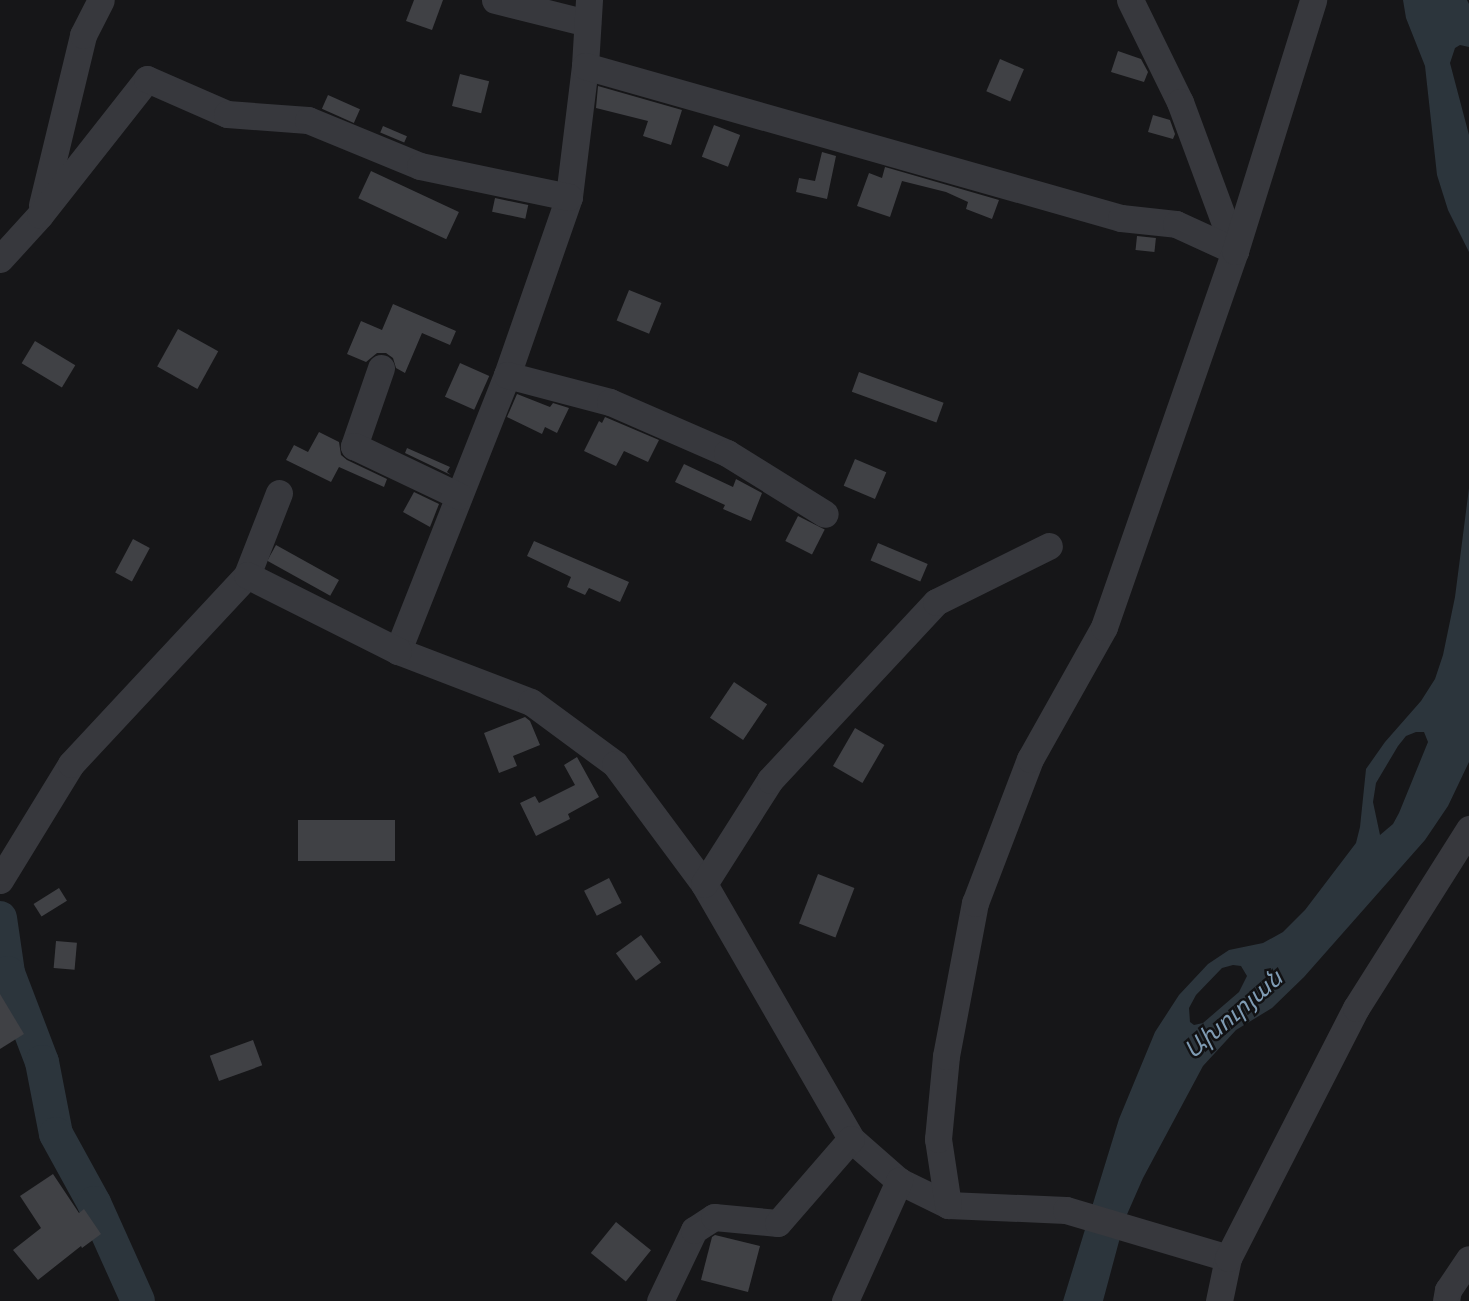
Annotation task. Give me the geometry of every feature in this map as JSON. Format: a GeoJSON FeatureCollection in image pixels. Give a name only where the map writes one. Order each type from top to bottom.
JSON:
{"type":"FeatureCollection","features":[{"type":"Feature","properties":{"kind":"street"},"geometry":{"type":"LineString","coordinates":[[40,215],[83,36],[101,0]]}},
{"type":"Feature","properties":{"kind":"street"},"geometry":{"type":"LineString","coordinates":[[398,651],[507,375],[569,197],[585,66],[588,11],[495,0]]}},
{"type":"Feature","properties":{"kind":"street"},"geometry":{"type":"LineString","coordinates":[[1130,0],[1180,102],[1235,251]]}},
{"type":"Feature","properties":{"kind":"street"},"geometry":{"type":"LineString","coordinates":[[948,1205],[938,1139],[946,1056],[975,903],[1030,759],[1104,627],[1235,251],[1313,0]]}},
{"type":"Feature","properties":{"kind":"street"},"geometry":{"type":"LineString","coordinates":[[585,66],[1121,218],[1176,224],[1235,251]]}},
{"type":"Feature","properties":{"kind":"street"},"geometry":{"type":"LineString","coordinates":[[0,259],[40,215],[147,79],[227,114],[308,120],[420,166],[569,197]]}},
{"type":"Feature","properties":{"kind":"street"},"geometry":{"type":"LineString","coordinates":[[381,368],[354,446],[459,496]]}},
{"type":"Feature","properties":{"kind":"street"},"geometry":{"type":"LineString","coordinates":[[507,375],[610,402],[727,453],[825,514]]}},
{"type":"Feature","properties":{"kind":"street"},"geometry":{"type":"LineString","coordinates":[[0,880],[71,764],[247,575],[279,493]]}},
{"type":"Feature","properties":{"kind":"street"},"geometry":{"type":"LineString","coordinates":[[704,884],[770,780],[936,602],[1049,546]]}},
{"type":"Feature","properties":{"kind":"street"},"geometry":{"type":"LineString","coordinates":[[247,575],[398,651],[531,702],[615,764],[704,884],[852,1139],[900,1181],[948,1205],[1066,1210],[1228,1258]]}},
{"type":"Feature","properties":{"kind":"street"},"geometry":{"type":"LineString","coordinates":[[1219,1301],[1228,1258],[1356,1008],[1469,830]]}},
{"type":"Feature","properties":{"kind":"street"},"geometry":{"type":"LineString","coordinates":[[660,1301],[694,1230],[714,1217],[778,1223],[852,1139]]}},
{"type":"Feature","properties":{"kind":"street"},"geometry":{"type":"LineString","coordinates":[[845,1301],[900,1181]]}},
{"type":"Feature","properties":{"kind":"street"},"geometry":{"type":"LineString","coordinates":[[1446,1301],[1448,1290],[1469,1259]]}},
{"type":"Feature","properties":{"kind":"water"},"geometry":{"type":"Polygon","coordinates":[[[1403,0],[1467,0],[1469,4],[1469,47],[1460,45],[1455,48],[1450,63],[1469,135],[1469,252],[1448,210],[1437,175],[1425,66],[1406,18],[1403,0]]]}},
{"type":"Feature","properties":{"kind":"water","name":"Ախուրյան"},"geometry":{"type":"Polygon","coordinates":[[[1469,488],[1469,762],[1448,806],[1425,840],[1304,977],[1272,1008],[1236,1030],[1203,1066],[1143,1178],[1125,1219],[1103,1301],[1063,1301],[1119,1119],[1155,1032],[1179,995],[1208,964],[1229,950],[1263,943],[1283,932],[1305,910],[1356,843],[1360,827],[1366,769],[1385,742],[1421,701],[1435,679],[1443,655],[1455,597],[1469,488]],[[1424,732],[1406,736],[1398,746],[1376,783],[1373,802],[1380,835],[1393,824],[1399,813],[1428,742],[1424,732]],[[1233,965],[1222,968],[1196,995],[1189,1008],[1190,1022],[1194,1025],[1203,1023],[1239,992],[1247,976],[1241,966],[1233,965]]]}},
{"type":"Feature","properties":{"kind":"building"},"geometry":{"type":"Polygon","coordinates":[[[414,0],[443,0],[432,30],[406,21],[414,0]]]}},
{"type":"Feature","properties":{"kind":"building"},"geometry":{"type":"Polygon","coordinates":[[[1118,51],[1141,59],[1148,72],[1144,82],[1111,72],[1118,51]]]}},
{"type":"Feature","properties":{"kind":"building"},"geometry":{"type":"Polygon","coordinates":[[[1000,59],[1024,69],[1010,101],[986,91],[1000,59]]]}},
{"type":"Feature","properties":{"kind":"building"},"geometry":{"type":"Polygon","coordinates":[[[460,74],[489,81],[481,113],[452,106],[460,74]]]}},
{"type":"Feature","properties":{"kind":"building"},"geometry":{"type":"Polygon","coordinates":[[[598,86],[682,110],[671,145],[643,136],[648,121],[596,108],[598,86]]]}},
{"type":"Feature","properties":{"kind":"building"},"geometry":{"type":"Polygon","coordinates":[[[328,95],[360,109],[354,123],[322,109],[328,95]]]}},
{"type":"Feature","properties":{"kind":"building"},"geometry":{"type":"Polygon","coordinates":[[[1153,115],[1170,120],[1175,134],[1173,139],[1148,132],[1153,115]]]}},
{"type":"Feature","properties":{"kind":"building"},"geometry":{"type":"Polygon","coordinates":[[[714,125],[740,135],[728,167],[702,157],[714,125]]]}},
{"type":"Feature","properties":{"kind":"building"},"geometry":{"type":"Polygon","coordinates":[[[383,126],[407,136],[404,143],[380,132],[383,126]]]}},
{"type":"Feature","properties":{"kind":"building"},"geometry":{"type":"Polygon","coordinates":[[[822,152],[836,156],[827,199],[796,192],[799,178],[815,181],[822,152]]]}},
{"type":"Feature","properties":{"kind":"building"},"geometry":{"type":"Polygon","coordinates":[[[885,167],[999,200],[992,219],[966,209],[968,202],[946,192],[902,181],[890,217],[857,206],[869,173],[882,178],[885,167]]]}},
{"type":"Feature","properties":{"kind":"building"},"geometry":{"type":"Polygon","coordinates":[[[371,171],[459,212],[446,239],[358,198],[371,171]]]}},
{"type":"Feature","properties":{"kind":"building"},"geometry":{"type":"Polygon","coordinates":[[[495,198],[528,205],[525,219],[492,212],[495,198]]]}},
{"type":"Feature","properties":{"kind":"building"},"geometry":{"type":"Polygon","coordinates":[[[1137,236],[1156,238],[1154,252],[1136,250],[1137,236]]]}},
{"type":"Feature","properties":{"kind":"building"},"geometry":{"type":"Polygon","coordinates":[[[629,290],[661,303],[649,334],[617,321],[629,290]]]}},
{"type":"Feature","properties":{"kind":"building"},"geometry":{"type":"Polygon","coordinates":[[[393,304],[456,331],[450,345],[422,333],[405,373],[396,368],[393,358],[386,353],[377,353],[366,362],[347,354],[361,321],[382,330],[393,304]]]}},
{"type":"Feature","properties":{"kind":"building"},"geometry":{"type":"Polygon","coordinates":[[[178,329],[218,351],[197,389],[157,367],[178,329]]]}},
{"type":"Feature","properties":{"kind":"building"},"geometry":{"type":"Polygon","coordinates":[[[35,341],[75,365],[62,387],[22,363],[35,341]]]}},
{"type":"Feature","properties":{"kind":"building"},"geometry":{"type":"Polygon","coordinates":[[[460,363],[489,376],[474,410],[445,397],[460,363]]]}},
{"type":"Feature","properties":{"kind":"building"},"geometry":{"type":"Polygon","coordinates":[[[859,372],[944,403],[936,423],[852,392],[859,372]]]}},
{"type":"Feature","properties":{"kind":"building"},"geometry":{"type":"Polygon","coordinates":[[[517,394],[550,407],[553,403],[569,408],[557,433],[545,427],[542,434],[507,417],[517,394]]]}},
{"type":"Feature","properties":{"kind":"building"},"geometry":{"type":"Polygon","coordinates":[[[605,417],[659,440],[648,462],[624,451],[616,466],[584,451],[599,421],[602,423],[605,417]]]}},
{"type":"Feature","properties":{"kind":"building"},"geometry":{"type":"Polygon","coordinates":[[[319,432],[339,442],[341,455],[347,460],[387,479],[384,487],[339,467],[331,482],[286,460],[294,445],[308,452],[319,432]]]}},
{"type":"Feature","properties":{"kind":"building"},"geometry":{"type":"Polygon","coordinates":[[[407,448],[450,467],[447,472],[451,475],[405,453],[407,448]]]}},
{"type":"Feature","properties":{"kind":"building"},"geometry":{"type":"Polygon","coordinates":[[[855,459],[886,472],[875,499],[844,486],[855,459]]]}},
{"type":"Feature","properties":{"kind":"building"},"geometry":{"type":"Polygon","coordinates":[[[684,464],[733,487],[736,479],[762,493],[751,521],[723,509],[725,505],[675,482],[684,464]]]}},
{"type":"Feature","properties":{"kind":"building"},"geometry":{"type":"Polygon","coordinates":[[[414,492],[439,504],[430,527],[403,512],[414,492]]]}},
{"type":"Feature","properties":{"kind":"building"},"geometry":{"type":"Polygon","coordinates":[[[798,516],[825,530],[812,555],[785,541],[798,516]]]}},
{"type":"Feature","properties":{"kind":"building"},"geometry":{"type":"Polygon","coordinates":[[[133,539],[150,548],[132,581],[115,573],[133,539]]]}},
{"type":"Feature","properties":{"kind":"building"},"geometry":{"type":"Polygon","coordinates":[[[534,541],[629,582],[620,602],[589,588],[585,595],[567,587],[571,577],[527,556],[534,541]]]}},
{"type":"Feature","properties":{"kind":"building"},"geometry":{"type":"Polygon","coordinates":[[[878,543],[928,564],[920,582],[871,560],[878,543]]]}},
{"type":"Feature","properties":{"kind":"building"},"geometry":{"type":"Polygon","coordinates":[[[276,545],[339,580],[330,596],[267,561],[276,545]]]}},
{"type":"Feature","properties":{"kind":"building"},"geometry":{"type":"Polygon","coordinates":[[[734,682],[767,704],[743,740],[710,718],[734,682]]]}},
{"type":"Feature","properties":{"kind":"building"},"geometry":{"type":"Polygon","coordinates":[[[525,717],[530,721],[540,745],[513,756],[517,766],[499,773],[484,733],[525,717]]]}},
{"type":"Feature","properties":{"kind":"building"},"geometry":{"type":"Polygon","coordinates":[[[855,728],[884,745],[862,783],[833,766],[855,728]]]}},
{"type":"Feature","properties":{"kind":"building"},"geometry":{"type":"Polygon","coordinates":[[[577,757],[599,797],[568,814],[570,819],[536,836],[520,803],[535,796],[539,803],[575,785],[564,765],[577,757]]]}},
{"type":"Feature","properties":{"kind":"building"},"geometry":{"type":"Polygon","coordinates":[[[298,820],[395,820],[395,861],[298,861],[298,820]]]}},
{"type":"Feature","properties":{"kind":"building"},"geometry":{"type":"Polygon","coordinates":[[[818,874],[854,888],[835,937],[799,923],[818,874]]]}},
{"type":"Feature","properties":{"kind":"building"},"geometry":{"type":"Polygon","coordinates":[[[609,878],[622,903],[597,916],[584,891],[609,878]]]}},
{"type":"Feature","properties":{"kind":"building"},"geometry":{"type":"Polygon","coordinates":[[[59,888],[67,901],[42,917],[34,904],[59,888]]]}},
{"type":"Feature","properties":{"kind":"building"},"geometry":{"type":"Polygon","coordinates":[[[641,935],[661,963],[636,981],[616,953],[641,935]]]}},
{"type":"Feature","properties":{"kind":"building"},"geometry":{"type":"Polygon","coordinates":[[[56,941],[77,943],[75,970],[54,968],[56,941]]]}},
{"type":"Feature","properties":{"kind":"building"},"geometry":{"type":"Polygon","coordinates":[[[0,994],[24,1034],[0,1049],[0,994]]]}},
{"type":"Feature","properties":{"kind":"building"},"geometry":{"type":"Polygon","coordinates":[[[253,1040],[262,1065],[219,1081],[210,1056],[253,1040]]]}},
{"type":"Feature","properties":{"kind":"building"},"geometry":{"type":"Polygon","coordinates":[[[53,1174],[79,1213],[84,1209],[101,1234],[82,1248],[81,1246],[38,1280],[13,1250],[41,1228],[20,1196],[53,1174]]]}},
{"type":"Feature","properties":{"kind":"building"},"geometry":{"type":"Polygon","coordinates":[[[616,1222],[651,1250],[626,1281],[591,1253],[616,1222]]]}},
{"type":"Feature","properties":{"kind":"building"},"geometry":{"type":"Polygon","coordinates":[[[715,1235],[760,1246],[748,1292],[701,1280],[712,1237],[715,1235]]]}},
{"type":"Feature","properties":{"kind":"waterway"},"geometry":{"type":"LineString","coordinates":[[0,918],[8,973],[42,1062],[56,1134],[94,1203],[138,1301]]}}]}
